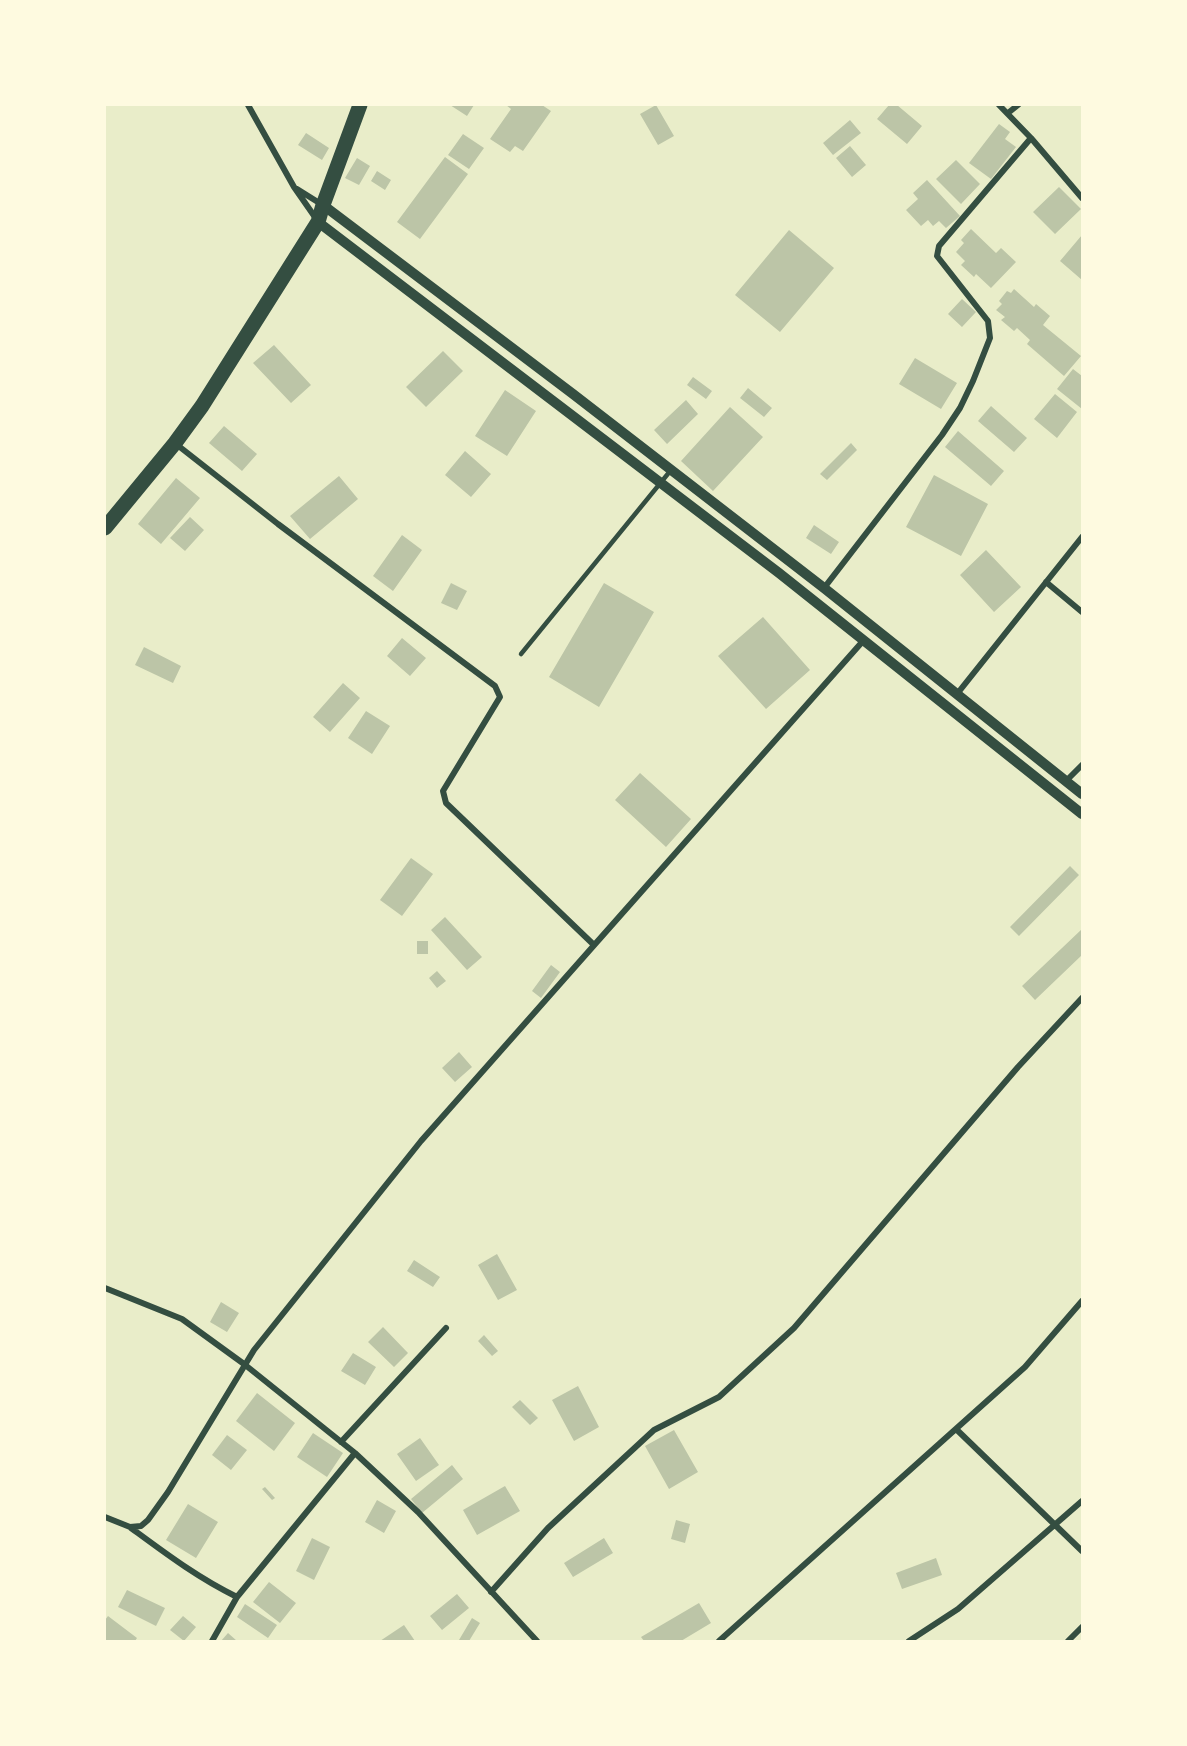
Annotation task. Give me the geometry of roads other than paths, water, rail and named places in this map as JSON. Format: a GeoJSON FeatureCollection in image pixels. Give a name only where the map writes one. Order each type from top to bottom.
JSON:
{"type":"FeatureCollection","features":[{"type":"Feature","properties":{"kind":"highway"},"geometry":{"type":"LineString","coordinates":[[105,528],[175,444],[202,406],[318,222],[360,105]]}},
{"type":"Feature","properties":{"kind":"street"},"geometry":{"type":"LineString","coordinates":[[248,105],[294,187],[318,222],[864,641],[1082,814]]}},
{"type":"Feature","properties":{"kind":"street"},"geometry":{"type":"LineString","coordinates":[[999,105],[1008,112],[1082,198]]}},
{"type":"Feature","properties":{"kind":"street"},"geometry":{"type":"LineString","coordinates":[[1008,112],[1018,105]]}},
{"type":"Feature","properties":{"kind":"street"},"geometry":{"type":"LineString","coordinates":[[824,588],[942,435],[960,408],[973,381],[990,338],[988,321],[938,256],[939,246],[1031,138]]}},
{"type":"Feature","properties":{"kind":"street"},"geometry":{"type":"LineString","coordinates":[[294,187],[323,205],[671,470],[824,588],[1082,794]]}},
{"type":"Feature","properties":{"kind":"street"},"geometry":{"type":"LineString","coordinates":[[175,444],[495,686],[500,698],[443,791],[446,802],[594,945]]}},
{"type":"Feature","properties":{"kind":"street"},"geometry":{"type":"LineString","coordinates":[[957,694],[1082,537]]}},
{"type":"Feature","properties":{"kind":"street"},"geometry":{"type":"LineString","coordinates":[[1046,582],[1082,612]]}},
{"type":"Feature","properties":{"kind":"street"},"geometry":{"type":"LineString","coordinates":[[130,1527],[138,1527],[144,1523],[168,1492],[244,1364],[421,1141],[864,641]]}},
{"type":"Feature","properties":{"kind":"street"},"geometry":{"type":"LineString","coordinates":[[1066,781],[1082,765]]}},
{"type":"Feature","properties":{"kind":"street"},"geometry":{"type":"LineString","coordinates":[[491,1592],[548,1528],[654,1430],[719,1397],[794,1328],[1018,1067],[1082,998]]}},
{"type":"Feature","properties":{"kind":"street"},"geometry":{"type":"LineString","coordinates":[[105,1288],[182,1319],[244,1364],[341,1442],[418,1512],[537,1641]]}},
{"type":"Feature","properties":{"kind":"street"},"geometry":{"type":"LineString","coordinates":[[719,1641],[1025,1367],[1082,1300]]}},
{"type":"Feature","properties":{"kind":"street"},"geometry":{"type":"LineString","coordinates":[[341,1442],[446,1328]]}},
{"type":"Feature","properties":{"kind":"street"},"geometry":{"type":"LineString","coordinates":[[956,1429],[1082,1551]]}},
{"type":"Feature","properties":{"kind":"street"},"geometry":{"type":"LineString","coordinates":[[212,1641],[237,1597],[355,1454]]}},
{"type":"Feature","properties":{"kind":"street"},"geometry":{"type":"LineString","coordinates":[[909,1641],[958,1609],[1082,1501]]}},
{"type":"Feature","properties":{"kind":"street"},"geometry":{"type":"LineString","coordinates":[[105,1517],[130,1527],[193,1573],[237,1597]]}},
{"type":"Feature","properties":{"kind":"street"},"geometry":{"type":"LineString","coordinates":[[1068,1641],[1082,1627]]}},
{"type":"Feature","properties":{"kind":"lane"},"geometry":{"type":"LineString","coordinates":[[521,654],[671,470]]}}]}
